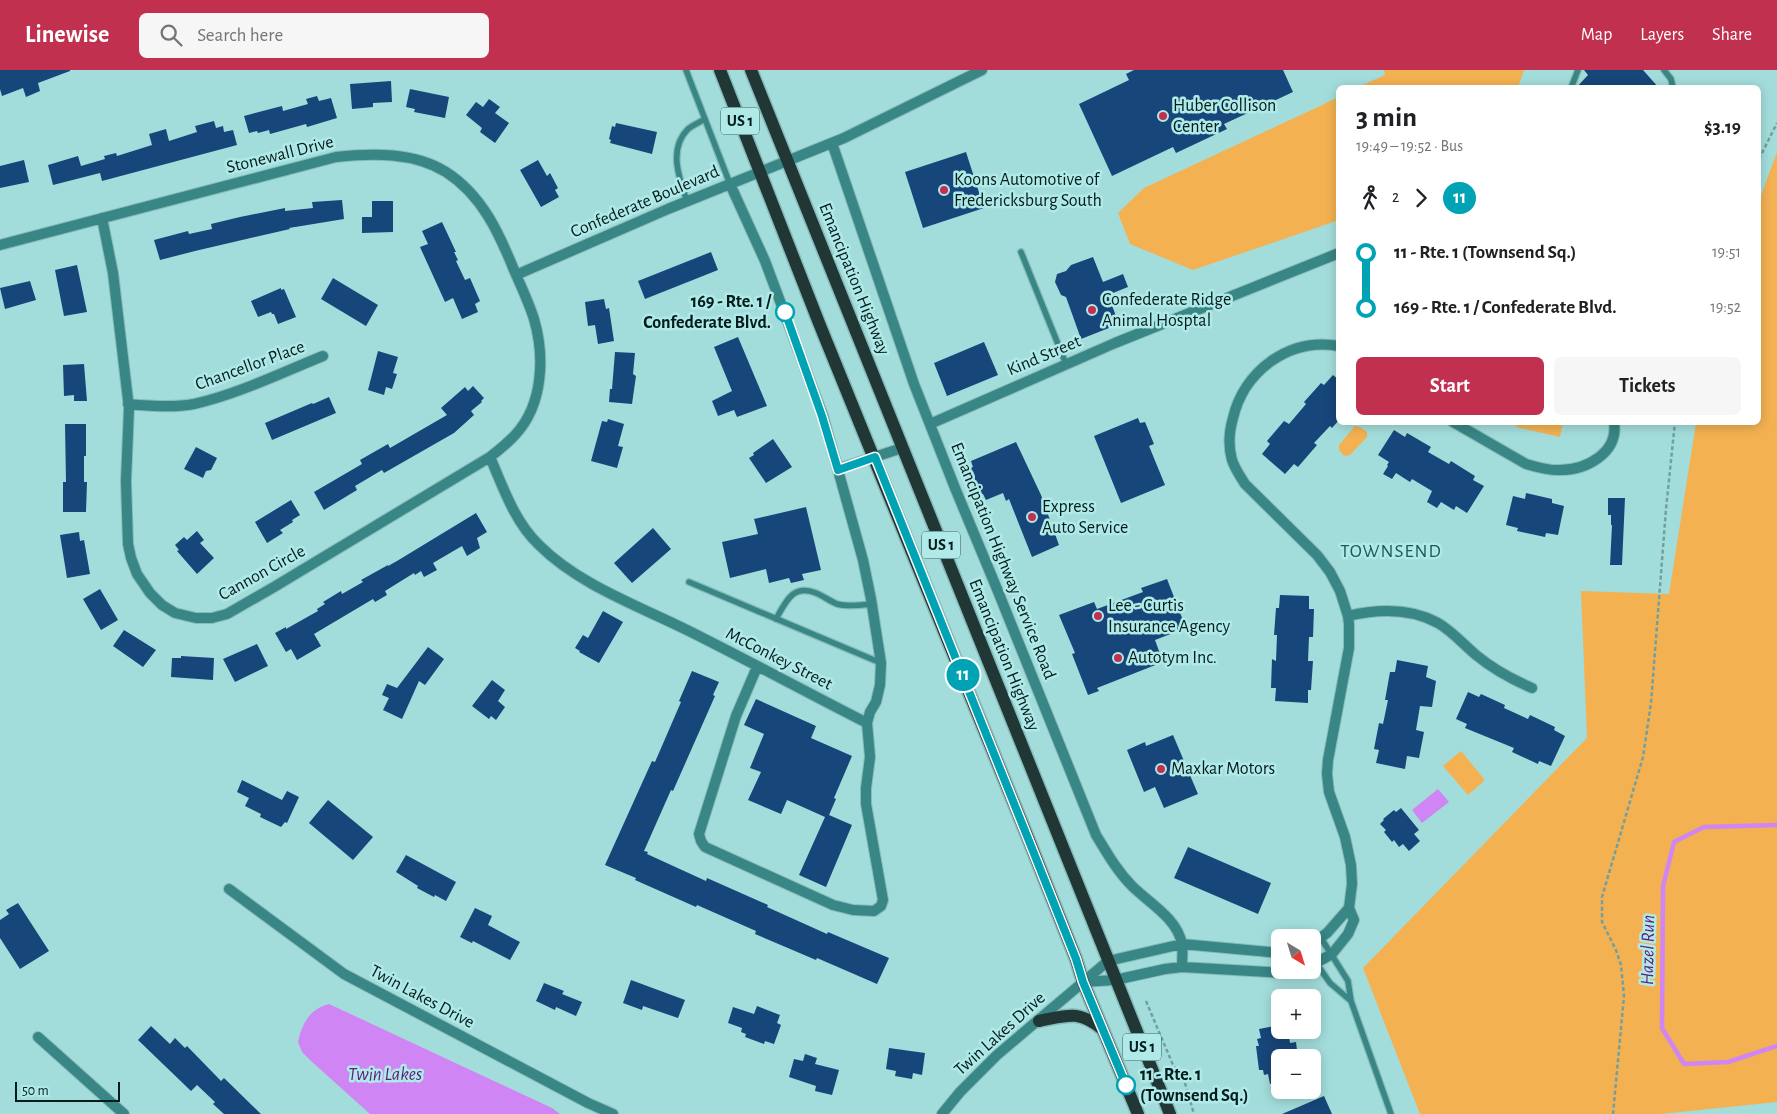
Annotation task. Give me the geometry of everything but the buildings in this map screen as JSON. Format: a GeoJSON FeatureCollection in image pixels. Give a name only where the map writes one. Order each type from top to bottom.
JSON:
{"type":"FeatureCollection","features":[{"type":"Feature","properties":{"kind":"main road","name":"US 1"},"geometry":{"type":"LineString","coordinates":[[720,70],[1043,875],[1083,982],[1138,1114]]}},
{"type":"Feature","properties":{"kind":"main road","name":"Emancipation Highway"},"geometry":{"type":"LineString","coordinates":[[751,70],[1170,1114]]}},
{"type":"Feature","properties":{"kind":"main road"},"geometry":{"type":"LineString","coordinates":[[1039,1021],[1070,1016],[1084,1016],[1103,1030]]}},
{"type":"Feature","properties":{"kind":"street","name":"Confederate Boulevard"},"geometry":{"type":"LineString","coordinates":[[516,275],[687,201],[832,143],[967,73],[982,70]]}},
{"type":"Feature","properties":{"kind":"street","name":"Emancipation Highway Service Road"},"geometry":{"type":"LineString","coordinates":[[832,143],[914,384],[1096,835],[1127,881],[1153,903],[1169,920],[1182,944],[1182,967]]}},
{"type":"Feature","properties":{"kind":"street","name":"Stonewall Drive"},"geometry":{"type":"LineString","coordinates":[[0,245],[336,156],[386,154],[432,164],[465,187],[495,226],[516,275]]}},
{"type":"Feature","properties":{"kind":"street"},"geometry":{"type":"LineString","coordinates":[[730,184],[765,261],[798,346],[822,416],[863,560],[872,604],[881,663],[880,685],[876,702],[870,712],[867,723],[870,757],[866,804],[883,900],[881,906],[874,911],[853,910],[833,905],[705,847],[701,841],[700,834],[736,716],[757,667]]}},
{"type":"Feature","properties":{"kind":"street","name":"Cannon Circle"},"geometry":{"type":"LineString","coordinates":[[102,218],[113,273],[128,404],[126,481],[128,544],[131,558],[146,587],[162,604],[175,613],[196,618],[212,618],[227,614],[274,587],[490,457],[516,434],[530,410],[540,376],[539,341],[534,319],[516,275]]}},
{"type":"Feature","properties":{"kind":"street","name":"Kind Street"},"geometry":{"type":"LineString","coordinates":[[930,424],[1207,305],[1336,254]]}},
{"type":"Feature","properties":{"kind":"street"},"geometry":{"type":"LineString","coordinates":[[1321,959],[1332,954],[1348,934],[1354,920],[1349,908],[1352,884],[1346,837],[1330,800],[1327,774],[1349,648],[1348,616],[1340,591],[1330,572],[1317,555],[1245,484],[1237,472],[1232,458],[1230,427],[1238,398],[1257,372],[1285,353],[1300,348],[1318,345],[1336,346]]}},
{"type":"Feature","properties":{"kind":"street","name":"Chancellor Place"},"geometry":{"type":"LineString","coordinates":[[128,404],[164,406],[193,404],[232,393],[323,356]]}},
{"type":"Feature","properties":{"kind":"street"},"geometry":{"type":"LineString","coordinates":[[1458,425],[1526,464],[1539,468],[1559,470],[1579,468],[1603,455],[1610,446],[1614,436],[1614,425]]}},
{"type":"Feature","properties":{"kind":"street"},"geometry":{"type":"LineString","coordinates":[[838,470],[902,448]]}},
{"type":"Feature","properties":{"kind":"street","name":"McConkey Street"},"geometry":{"type":"LineString","coordinates":[[490,457],[512,508],[538,545],[552,557],[589,582],[867,723]]}},
{"type":"Feature","properties":{"kind":"street"},"geometry":{"type":"LineString","coordinates":[[1348,616],[1387,611],[1407,613],[1426,618],[1447,630],[1496,671],[1532,688]]}},
{"type":"Feature","properties":{"kind":"street","name":"Twin Lakes Drive"},"geometry":{"type":"LineString","coordinates":[[230,889],[344,974],[588,1103],[613,1114]]}},
{"type":"Feature","properties":{"kind":"street"},"geometry":{"type":"LineString","coordinates":[[1321,937],[1349,908]]}},
{"type":"Feature","properties":{"kind":"street"},"geometry":{"type":"LineString","coordinates":[[1108,961],[1182,944],[1271,952]]}},
{"type":"Feature","properties":{"kind":"street","name":"Twin Lakes Drive"},"geometry":{"type":"LineString","coordinates":[[942,1114],[960,1092],[997,1055],[1108,961]]}},
{"type":"Feature","properties":{"kind":"street"},"geometry":{"type":"LineString","coordinates":[[1083,982],[1115,980],[1182,967],[1271,972]]}},
{"type":"Feature","properties":{"kind":"street"},"geometry":{"type":"LineString","coordinates":[[38,1037],[124,1114]]}},
{"type":"Feature","properties":{"kind":"lane"},"geometry":{"type":"LineString","coordinates":[[686,70],[730,184]]}},
{"type":"Feature","properties":{"kind":"lane"},"geometry":{"type":"LineString","coordinates":[[1572,85],[1578,70]]}},
{"type":"Feature","properties":{"kind":"lane"},"geometry":{"type":"LineString","coordinates":[[1664,70],[1673,85]]}},
{"type":"Feature","properties":{"kind":"lane"},"geometry":{"type":"LineString","coordinates":[[687,201],[678,175],[677,156],[680,140],[689,128],[706,119]]}},
{"type":"Feature","properties":{"kind":"lane"},"geometry":{"type":"LineString","coordinates":[[1021,252],[1066,364]]}},
{"type":"Feature","properties":{"kind":"lane"},"geometry":{"type":"LineString","coordinates":[[689,582],[881,663]]}},
{"type":"Feature","properties":{"kind":"lane"},"geometry":{"type":"LineString","coordinates":[[776,619],[787,598],[796,592],[804,590],[816,593],[838,604],[848,606],[872,604]]}},
{"type":"Feature","properties":{"kind":"lane"},"geometry":{"type":"LineString","coordinates":[[1321,944],[1332,954],[1348,982],[1351,1001],[1391,1114]]}},
{"type":"Feature","properties":{"kind":"lane"},"geometry":{"type":"LineString","coordinates":[[1321,971],[1330,983],[1351,1001]]}},
{"type":"Feature","properties":{"kind":"path"},"geometry":{"type":"LineString","coordinates":[[1761,156],[1777,123]]}},
{"type":"Feature","properties":{"kind":"path"},"geometry":{"type":"LineString","coordinates":[[1613,1114],[1624,996],[1621,965],[1602,922],[1602,897],[1643,758],[1651,703],[1666,508],[1675,425]]}},
{"type":"Feature","properties":{"kind":"path"},"geometry":{"type":"LineString","coordinates":[[1146,1001],[1173,1065],[1184,1080],[1194,1114]]}},
{"type":"Feature","properties":{"kind":"shaded area"},"geometry":{"type":"Polygon","coordinates":[[[1384,70],[1524,70],[1519,85],[1362,85],[1385,75],[1384,70]]]}},
{"type":"Feature","properties":{"kind":"shaded area"},"geometry":{"type":"Polygon","coordinates":[[[1336,98],[1336,221],[1193,270],[1130,244],[1118,213],[1144,188],[1336,98]]]}},
{"type":"Feature","properties":{"kind":"shaded area"},"geometry":{"type":"Polygon","coordinates":[[[1777,152],[1777,1102],[1661,1114],[1420,1114],[1363,968],[1587,738],[1581,591],[1669,594],[1696,425],[1761,425],[1761,196],[1777,152]]]}},
{"type":"Feature","properties":{"kind":"shaded area"},"geometry":{"type":"Polygon","coordinates":[[[1516,425],[1563,425],[1560,437],[1516,427],[1516,425]]]}},
{"type":"Feature","properties":{"kind":"shaded area"},"geometry":{"type":"Polygon","coordinates":[[[1355,426],[1367,432],[1367,437],[1350,455],[1344,456],[1339,450],[1339,445],[1355,426]]]}},
{"type":"Feature","properties":{"kind":"shaded area"},"geometry":{"type":"Polygon","coordinates":[[[1461,751],[1484,779],[1468,795],[1443,766],[1461,751]]]}},
{"type":"Feature","properties":{"kind":"water"},"geometry":{"type":"Polygon","coordinates":[[[1438,789],[1449,802],[1422,823],[1412,810],[1438,789]]]}},
{"type":"Feature","properties":{"kind":"water","name":"Twin Lakes"},"geometry":{"type":"Polygon","coordinates":[[[329,1004],[552,1108],[560,1114],[370,1114],[302,1052],[298,1042],[302,1029],[312,1013],[322,1006],[329,1004]]]}},
{"type":"Feature","properties":{"kind":"waterway","name":"Hazel Run"},"geometry":{"type":"LineString","coordinates":[[1777,825],[1704,827],[1674,842],[1663,886],[1662,1028],[1684,1064],[1728,1062],[1777,1046]]}},
{"type":"Feature","properties":{"kind":"bus line","name":"11"},"geometry":{"type":"LineString","coordinates":[[785,312],[822,416],[838,470],[875,457],[1076,959],[1083,982],[1126,1085]]}},
{"type":"Feature","properties":{"kind":"place","name":"Huber Collison Center"},"geometry":{"type":"Point","coordinates":[1163,116]}},
{"type":"Feature","properties":{"kind":"place","name":"Koons Automotive of Fredericksburg South"},"geometry":{"type":"Point","coordinates":[944,190]}},
{"type":"Feature","properties":{"kind":"place","name":"Confederate Ridge Animal Hosptal"},"geometry":{"type":"Point","coordinates":[1092,310]}},
{"type":"Feature","properties":{"kind":"place","name":"169 - Rte. 1 / Confederate Blvd."},"geometry":{"type":"Point","coordinates":[785,312]}},
{"type":"Feature","properties":{"kind":"place","name":"Express Auto Service"},"geometry":{"type":"Point","coordinates":[1032,517]}},
{"type":"Feature","properties":{"kind":"place","name":"Lee - Curtis Insurance Agency"},"geometry":{"type":"Point","coordinates":[1098,616]}},
{"type":"Feature","properties":{"kind":"place","name":"Autotym Inc."},"geometry":{"type":"Point","coordinates":[1118,658]}},
{"type":"Feature","properties":{"kind":"place","name":"Maxkar Motors"},"geometry":{"type":"Point","coordinates":[1161,769]}},
{"type":"Feature","properties":{"kind":"place","name":"11 - Rte. 1 (Townsend Sq.)"},"geometry":{"type":"Point","coordinates":[1126,1085]}},
{"type":"Feature","properties":{"kind":"district","name":"TOWNSEND"},"geometry":{"type":"Point","coordinates":[1391,551]}}]}
